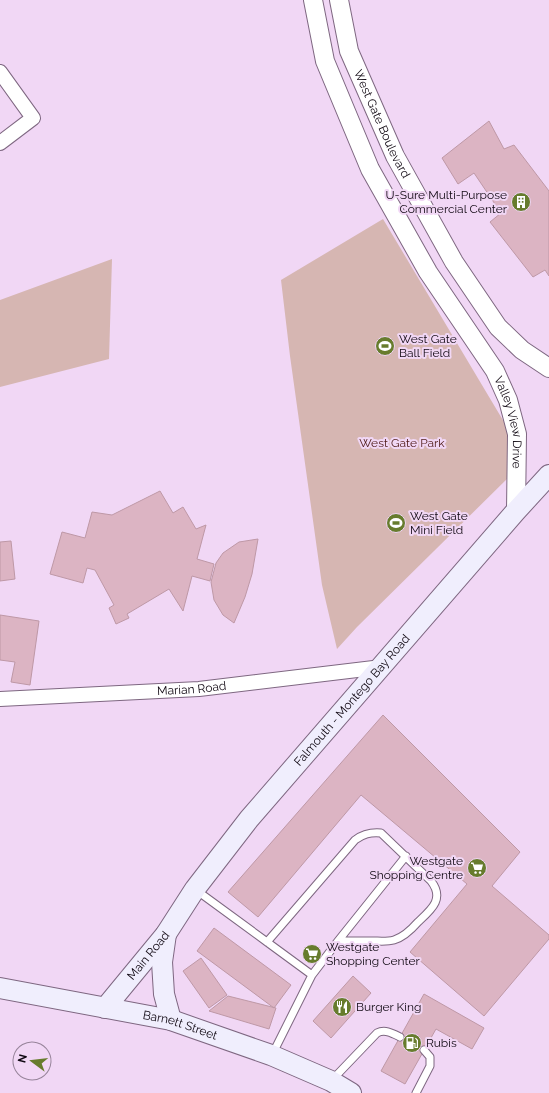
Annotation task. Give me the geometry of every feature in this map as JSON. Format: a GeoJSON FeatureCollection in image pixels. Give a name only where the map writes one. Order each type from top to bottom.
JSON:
{"type":"FeatureCollection","features":[{"type":"Feature","properties":{"kind":"main road","name":"Falmouth - Montego Bay Road"},"geometry":{"type":"LineString","coordinates":[[166,934],[195,889],[249,819],[516,511],[549,475]]}},
{"type":"Feature","properties":{"kind":"main road","name":"Main Road"},"geometry":{"type":"LineString","coordinates":[[105,1008],[166,934]]}},
{"type":"Feature","properties":{"kind":"main road","name":"Main Road"},"geometry":{"type":"LineString","coordinates":[[166,934],[162,962],[164,994],[171,1020]]}},
{"type":"Feature","properties":{"kind":"main road","name":"Barnett Street"},"geometry":{"type":"LineString","coordinates":[[0,988],[171,1020],[272,1055],[331,1081],[351,1093]]}},
{"type":"Feature","properties":{"kind":"street"},"geometry":{"type":"LineString","coordinates":[[313,0],[325,61],[349,51]]}},
{"type":"Feature","properties":{"kind":"street","name":"West Gate Boulevard"},"geometry":{"type":"LineString","coordinates":[[339,0],[349,51],[395,156],[454,262],[498,327],[522,350],[549,368]]}},
{"type":"Feature","properties":{"kind":"street","name":"Valley View Drive"},"geometry":{"type":"LineString","coordinates":[[325,61],[370,169],[428,272],[495,371],[508,400],[517,434],[516,511]]}},
{"type":"Feature","properties":{"kind":"street"},"geometry":{"type":"LineString","coordinates":[[0,72],[33,118],[0,143]]}},
{"type":"Feature","properties":{"kind":"street","name":"Marian Road"},"geometry":{"type":"LineString","coordinates":[[0,699],[199,689],[382,667]]}},
{"type":"Feature","properties":{"kind":"lane"},"geometry":{"type":"LineString","coordinates":[[267,942],[355,840],[364,834],[380,833],[434,884],[437,893],[434,906],[407,934],[394,940],[338,941]]}},
{"type":"Feature","properties":{"kind":"lane"},"geometry":{"type":"LineString","coordinates":[[272,1055],[312,975],[406,856]]}},
{"type":"Feature","properties":{"kind":"lane"},"geometry":{"type":"LineString","coordinates":[[195,889],[312,975]]}},
{"type":"Feature","properties":{"kind":"lane"},"geometry":{"type":"LineString","coordinates":[[331,1081],[376,1033],[385,1031],[400,1037]]}},
{"type":"Feature","properties":{"kind":"lane"},"geometry":{"type":"LineString","coordinates":[[416,1093],[430,1066],[430,1057],[424,1050]]}},
{"type":"Feature","properties":{"kind":"green space","name":"West Gate Park"},"geometry":{"type":"Polygon","coordinates":[[[383,219],[510,432],[510,476],[357,627],[337,649],[322,585],[290,356],[281,280],[383,219]]]}},
{"type":"Feature","properties":{"kind":"green space"},"geometry":{"type":"Polygon","coordinates":[[[112,259],[109,359],[0,387],[0,300],[112,259]]]}},
{"type":"Feature","properties":{"kind":"building","name":"U-Sure Multi-Purpose Commercial Center"},"geometry":{"type":"Polygon","coordinates":[[[489,121],[504,149],[514,145],[549,191],[549,276],[545,270],[533,277],[490,222],[501,213],[474,173],[458,184],[442,158],[489,121]]]}},
{"type":"Feature","properties":{"kind":"building"},"geometry":{"type":"Polygon","coordinates":[[[160,491],[173,513],[183,507],[196,529],[206,525],[197,559],[214,564],[210,581],[192,576],[183,611],[169,589],[127,614],[129,618],[116,624],[109,608],[114,605],[95,570],[87,568],[83,583],[50,574],[62,532],[85,538],[92,512],[112,515],[160,491]]]}},
{"type":"Feature","properties":{"kind":"building"},"geometry":{"type":"Polygon","coordinates":[[[258,539],[252,574],[245,597],[234,623],[223,615],[214,600],[211,582],[216,563],[223,553],[239,542],[258,539]]]}},
{"type":"Feature","properties":{"kind":"building"},"geometry":{"type":"Polygon","coordinates":[[[11,541],[15,579],[0,581],[0,542],[11,541]]]}},
{"type":"Feature","properties":{"kind":"building"},"geometry":{"type":"Polygon","coordinates":[[[0,615],[39,621],[30,685],[11,682],[15,662],[0,660],[0,615]]]}},
{"type":"Feature","properties":{"kind":"building","name":"Westgate Shopping Centre"},"geometry":{"type":"Polygon","coordinates":[[[383,715],[520,852],[492,886],[549,935],[549,939],[484,1016],[410,952],[467,884],[361,795],[258,917],[228,892],[383,715]]]}},
{"type":"Feature","properties":{"kind":"building"},"geometry":{"type":"Polygon","coordinates":[[[214,928],[291,985],[274,1008],[197,951],[214,928]]]}},
{"type":"Feature","properties":{"kind":"building"},"geometry":{"type":"Polygon","coordinates":[[[201,958],[227,995],[209,1008],[183,971],[201,958]]]}},
{"type":"Feature","properties":{"kind":"building","name":"Burger King"},"geometry":{"type":"Polygon","coordinates":[[[353,976],[371,993],[331,1038],[313,1021],[353,976]]]}},
{"type":"Feature","properties":{"kind":"building","name":"Rubis"},"geometry":{"type":"Polygon","coordinates":[[[424,994],[484,1028],[472,1049],[436,1029],[405,1084],[381,1071],[424,994]]]}},
{"type":"Feature","properties":{"kind":"building"},"geometry":{"type":"Polygon","coordinates":[[[228,996],[276,1008],[269,1029],[209,1011],[228,996]]]}},
{"type":"Feature","properties":{"kind":"place","name":"U-Sure Multi-Purpose Commercial Center"},"geometry":{"type":"Point","coordinates":[521,202]}},
{"type":"Feature","properties":{"kind":"place","name":"West Gate Ball Field"},"geometry":{"type":"Point","coordinates":[385,346]}},
{"type":"Feature","properties":{"kind":"place","name":"West Gate Mini Field"},"geometry":{"type":"Point","coordinates":[396,523]}},
{"type":"Feature","properties":{"kind":"place","name":"Westgate Shopping Centre"},"geometry":{"type":"Point","coordinates":[477,868]}},
{"type":"Feature","properties":{"kind":"place","name":"Westgate Shopping Center"},"geometry":{"type":"Point","coordinates":[312,954]}},
{"type":"Feature","properties":{"kind":"place","name":"Burger King"},"geometry":{"type":"Point","coordinates":[342,1007]}},
{"type":"Feature","properties":{"kind":"place","name":"Rubis"},"geometry":{"type":"Point","coordinates":[412,1043]}}]}
